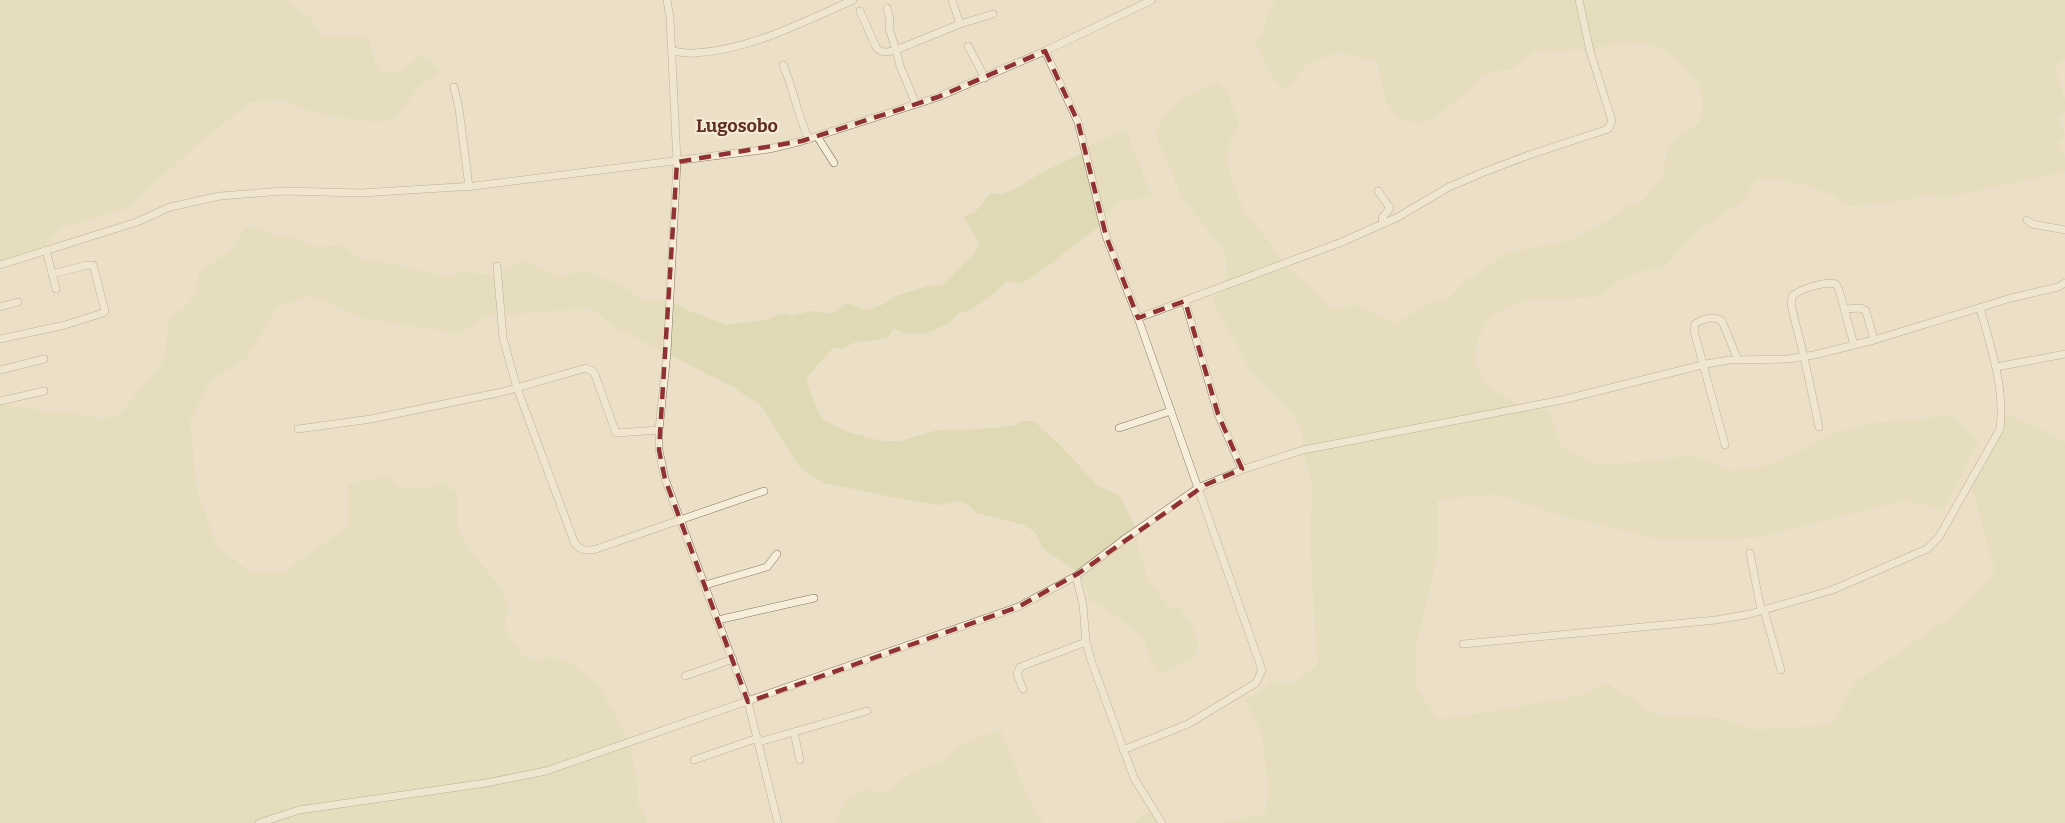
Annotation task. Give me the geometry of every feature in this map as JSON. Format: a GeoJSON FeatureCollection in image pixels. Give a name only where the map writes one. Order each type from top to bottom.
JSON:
{"type":"FeatureCollection","features":[{"type":"Feature","properties":{"kind":"street"},"geometry":{"type":"LineString","coordinates":[[667,0],[670,18],[677,162],[667,353],[659,430],[660,461],[748,702],[778,823]]}},
{"type":"Feature","properties":{"kind":"street"},"geometry":{"type":"LineString","coordinates":[[672,51],[696,53],[734,47],[779,32],[853,0]]}},
{"type":"Feature","properties":{"kind":"street"},"geometry":{"type":"LineString","coordinates":[[952,0],[960,24]]}},
{"type":"Feature","properties":{"kind":"street"},"geometry":{"type":"LineString","coordinates":[[0,265],[137,222],[170,207],[220,196],[284,191],[360,192],[469,187],[769,149],[809,139],[916,104],[985,78],[1152,0]]}},
{"type":"Feature","properties":{"kind":"street"},"geometry":{"type":"LineString","coordinates":[[1138,318],[1342,242],[1383,223],[1449,187],[1484,172],[1529,154],[1608,129],[1612,121],[1590,51],[1579,0]]}},
{"type":"Feature","properties":{"kind":"street"},"geometry":{"type":"LineString","coordinates":[[887,8],[890,19],[889,27],[900,66],[916,104]]}},
{"type":"Feature","properties":{"kind":"street"},"geometry":{"type":"LineString","coordinates":[[860,11],[878,50],[883,52],[896,50],[960,24],[993,14]]}},
{"type":"Feature","properties":{"kind":"street"},"geometry":{"type":"LineString","coordinates":[[968,46],[985,78]]}},
{"type":"Feature","properties":{"kind":"street"},"geometry":{"type":"LineString","coordinates":[[1045,51],[1078,122],[1106,236],[1138,318],[1262,670],[1256,683],[1188,724],[1123,750]]}},
{"type":"Feature","properties":{"kind":"street"},"geometry":{"type":"LineString","coordinates":[[783,65],[793,89],[800,119],[809,139]]}},
{"type":"Feature","properties":{"kind":"street"},"geometry":{"type":"LineString","coordinates":[[454,87],[469,187]]}},
{"type":"Feature","properties":{"kind":"street"},"geometry":{"type":"LineString","coordinates":[[818,136],[834,163]]}},
{"type":"Feature","properties":{"kind":"street"},"geometry":{"type":"LineString","coordinates":[[1378,191],[1390,208],[1382,218],[1383,223]]}},
{"type":"Feature","properties":{"kind":"street"},"geometry":{"type":"LineString","coordinates":[[2027,220],[2033,224],[2065,230]]}},
{"type":"Feature","properties":{"kind":"street"},"geometry":{"type":"LineString","coordinates":[[46,250],[56,289]]}},
{"type":"Feature","properties":{"kind":"street"},"geometry":{"type":"LineString","coordinates":[[0,339],[64,325],[105,311],[93,266],[87,265],[52,274]]}},
{"type":"Feature","properties":{"kind":"street"},"geometry":{"type":"LineString","coordinates":[[497,266],[503,338],[517,388],[578,547],[588,551],[596,549],[764,491]]}},
{"type":"Feature","properties":{"kind":"street"},"geometry":{"type":"LineString","coordinates":[[1819,427],[1791,305],[1792,296],[1800,291],[1833,283],[1838,287],[1854,345]]}},
{"type":"Feature","properties":{"kind":"street"},"geometry":{"type":"LineString","coordinates":[[259,823],[299,810],[466,784],[486,783],[546,771],[1018,606],[1076,576],[1198,488],[1242,469],[1303,450],[1562,399],[1703,364],[1804,357],[1874,340],[2063,286]]}},
{"type":"Feature","properties":{"kind":"street"},"geometry":{"type":"LineString","coordinates":[[1185,301],[1218,414],[1242,469]]}},
{"type":"Feature","properties":{"kind":"street"},"geometry":{"type":"LineString","coordinates":[[0,307],[18,302]]}},
{"type":"Feature","properties":{"kind":"street"},"geometry":{"type":"LineString","coordinates":[[1845,309],[1861,308],[1866,311],[1874,340]]}},
{"type":"Feature","properties":{"kind":"street"},"geometry":{"type":"LineString","coordinates":[[1462,644],[1716,620],[1750,614],[1832,590],[1916,556],[1934,544],[2000,429],[2002,413],[1996,367],[1980,308]]}},
{"type":"Feature","properties":{"kind":"street"},"geometry":{"type":"LineString","coordinates":[[1725,445],[1693,327],[1697,322],[1709,318],[1719,319],[1725,325],[1738,360]]}},
{"type":"Feature","properties":{"kind":"street"},"geometry":{"type":"LineString","coordinates":[[1996,367],[2065,354]]}},
{"type":"Feature","properties":{"kind":"street"},"geometry":{"type":"LineString","coordinates":[[0,370],[44,360]]}},
{"type":"Feature","properties":{"kind":"street"},"geometry":{"type":"LineString","coordinates":[[298,429],[371,419],[517,388],[586,368],[594,372],[616,433],[659,430]]}},
{"type":"Feature","properties":{"kind":"street"},"geometry":{"type":"LineString","coordinates":[[0,401],[44,391]]}},
{"type":"Feature","properties":{"kind":"street"},"geometry":{"type":"LineString","coordinates":[[1119,428],[1171,411]]}},
{"type":"Feature","properties":{"kind":"street"},"geometry":{"type":"LineString","coordinates":[[1750,553],[1762,610],[1780,670]]}},
{"type":"Feature","properties":{"kind":"street"},"geometry":{"type":"LineString","coordinates":[[705,585],[767,567],[777,554]]}},
{"type":"Feature","properties":{"kind":"street"},"geometry":{"type":"LineString","coordinates":[[1076,576],[1083,605],[1086,642],[1123,750],[1134,778],[1162,823]]}},
{"type":"Feature","properties":{"kind":"street"},"geometry":{"type":"LineString","coordinates":[[718,620],[814,598]]}},
{"type":"Feature","properties":{"kind":"street"},"geometry":{"type":"LineString","coordinates":[[1023,689],[1017,674],[1020,667],[1086,642]]}},
{"type":"Feature","properties":{"kind":"street"},"geometry":{"type":"LineString","coordinates":[[685,676],[733,659]]}},
{"type":"Feature","properties":{"kind":"street"},"geometry":{"type":"LineString","coordinates":[[694,760],[867,711]]}},
{"type":"Feature","properties":{"kind":"street"},"geometry":{"type":"LineString","coordinates":[[794,732],[800,760]]}},
{"type":"Feature","properties":{"kind":"highlighted area"},"geometry":{"type":"Polygon","coordinates":[[[1045,51],[1078,122],[1106,236],[1138,318],[1185,301],[1218,414],[1242,469],[1205,485],[1079,573],[1018,607],[748,702],[665,479],[659,450],[677,162],[802,141],[938,97],[1045,51]]]}},
{"type":"Feature","properties":{"kind":"shaded area"},"geometry":{"type":"Polygon","coordinates":[[[0,0],[285,0],[310,18],[322,36],[357,36],[369,39],[374,60],[382,74],[401,70],[422,55],[431,60],[441,72],[420,86],[396,117],[378,122],[333,117],[309,111],[282,100],[250,102],[196,146],[126,209],[59,228],[42,251],[0,264],[0,0]]]}},
{"type":"Feature","properties":{"kind":"shaded area"},"geometry":{"type":"Polygon","coordinates":[[[1276,0],[2065,0],[2065,59],[2054,67],[2065,99],[2065,112],[2057,118],[2065,135],[2059,142],[2065,156],[2065,172],[1948,197],[1920,196],[1896,202],[1850,206],[1827,193],[1807,186],[1781,179],[1758,179],[1744,200],[1699,229],[1663,268],[1645,270],[1624,278],[1603,293],[1590,298],[1529,299],[1508,307],[1488,319],[1477,340],[1475,361],[1484,383],[1522,407],[1550,411],[1560,446],[1600,465],[1693,455],[1731,471],[1767,465],[1801,451],[1834,433],[1873,423],[1952,416],[1979,441],[1944,510],[1904,500],[1756,538],[1664,540],[1559,515],[1496,494],[1437,500],[1438,552],[1415,652],[1417,689],[1438,719],[1578,696],[1607,683],[1654,714],[1720,718],[1757,730],[1815,726],[1834,721],[1855,682],[1951,617],[1995,571],[1970,482],[1991,448],[2002,413],[2036,426],[2065,442],[2065,823],[1218,823],[1266,814],[1268,785],[1261,733],[1246,700],[1272,682],[1295,683],[1317,664],[1310,541],[1312,486],[1303,450],[1302,429],[1286,406],[1248,368],[1212,302],[1226,277],[1227,261],[1222,248],[1182,198],[1155,133],[1161,121],[1185,96],[1217,83],[1227,89],[1240,122],[1230,142],[1227,157],[1230,177],[1245,213],[1284,264],[1332,308],[1358,305],[1396,323],[1433,302],[1451,296],[1466,280],[1488,267],[1504,253],[1570,240],[1611,219],[1625,205],[1639,204],[1652,187],[1662,179],[1668,149],[1676,137],[1688,132],[1700,121],[1703,104],[1699,85],[1683,65],[1663,50],[1643,43],[1621,42],[1590,51],[1577,49],[1559,52],[1535,51],[1510,70],[1493,71],[1480,77],[1473,88],[1434,118],[1424,123],[1403,120],[1392,111],[1386,102],[1378,60],[1337,52],[1307,65],[1294,82],[1286,88],[1280,86],[1268,71],[1254,40],[1261,35],[1266,15],[1276,0]]]}},
{"type":"Feature","properties":{"kind":"shaded area"},"geometry":{"type":"Polygon","coordinates":[[[1126,129],[1152,197],[1121,200],[1103,224],[1030,279],[1019,284],[1007,281],[969,311],[958,313],[949,323],[925,334],[904,333],[894,328],[887,338],[853,343],[843,349],[834,347],[806,378],[822,419],[851,433],[882,441],[900,441],[937,430],[1013,426],[1022,421],[1034,421],[1097,485],[1120,496],[1137,530],[1138,547],[1148,578],[1169,608],[1179,607],[1192,624],[1198,644],[1194,658],[1158,675],[1145,643],[1138,633],[1106,609],[1091,601],[1079,573],[1042,548],[1037,535],[1026,525],[977,513],[967,504],[958,501],[940,505],[896,498],[825,483],[810,475],[799,466],[761,406],[733,387],[614,327],[591,308],[483,317],[460,334],[362,318],[311,296],[277,307],[248,357],[211,380],[190,422],[197,489],[217,546],[249,571],[285,571],[348,526],[347,484],[388,476],[401,489],[429,488],[443,481],[456,492],[457,529],[471,551],[502,589],[509,607],[504,625],[511,640],[523,655],[539,663],[548,657],[565,660],[598,683],[620,721],[629,743],[637,778],[637,800],[648,823],[0,823],[0,404],[44,411],[69,412],[102,419],[119,415],[164,361],[169,319],[189,304],[199,273],[232,248],[245,228],[257,226],[274,236],[288,235],[314,247],[343,245],[360,259],[389,263],[444,276],[464,272],[495,275],[522,261],[560,276],[588,271],[628,289],[642,300],[670,300],[687,310],[727,325],[766,320],[781,313],[791,316],[810,311],[832,314],[846,303],[868,310],[882,305],[895,296],[928,286],[942,285],[975,253],[979,242],[963,217],[975,212],[991,193],[1000,194],[1013,190],[1041,173],[1076,156],[1087,154],[1086,147],[1126,129]]]}},
{"type":"Feature","properties":{"kind":"shaded area"},"geometry":{"type":"Polygon","coordinates":[[[1000,729],[1032,806],[1043,823],[836,823],[843,802],[866,789],[886,793],[913,771],[944,761],[958,746],[1000,729]]]}},
{"type":"Feature","properties":{"kind":"shaded area"},"geometry":{"type":"Polygon","coordinates":[[[1153,808],[1162,823],[1133,823],[1153,808]]]}},
{"type":"Feature","properties":{"kind":"district","name":"Lugosobo"},"geometry":{"type":"Point","coordinates":[737,126]}}]}
